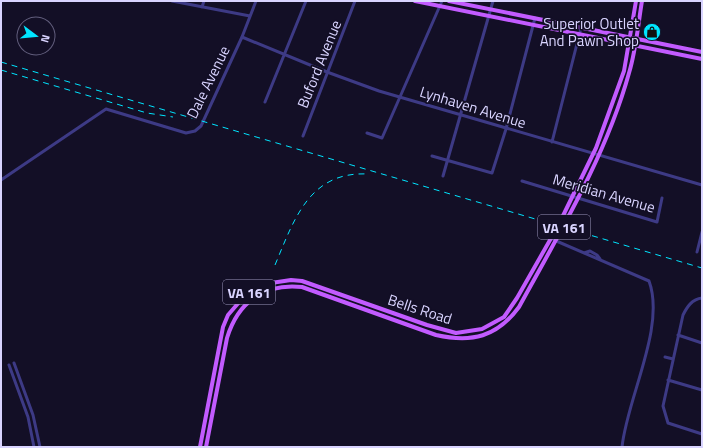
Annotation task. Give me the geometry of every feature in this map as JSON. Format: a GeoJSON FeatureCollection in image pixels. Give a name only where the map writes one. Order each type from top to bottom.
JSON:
{"type":"FeatureCollection","features":[{"type":"Feature","properties":{"kind":"main road"},"geometry":{"type":"LineString","coordinates":[[415,1],[702,59]]}},
{"type":"Feature","properties":{"kind":"main road"},"geometry":{"type":"LineString","coordinates":[[449,1],[702,52]]}},
{"type":"Feature","properties":{"kind":"main road","name":"Bells Road"},"geometry":{"type":"LineString","coordinates":[[200,447],[223,327],[228,315],[247,293],[271,283],[291,280],[302,281],[456,333],[482,329],[504,317],[527,283],[594,154],[621,80],[636,1]]}},
{"type":"Feature","properties":{"kind":"main road","name":"Bells Road"},"geometry":{"type":"LineString","coordinates":[[206,447],[227,338],[235,317],[244,306],[258,295],[271,290],[290,286],[302,287],[436,336],[457,340],[470,339],[483,335],[502,326],[510,319],[531,286],[556,241],[599,156],[628,76],[642,1]]}},
{"type":"Feature","properties":{"kind":"main road"},"geometry":{"type":"LineString","coordinates":[[527,283],[531,286]]}},
{"type":"Feature","properties":{"kind":"main road"},"geometry":{"type":"LineString","coordinates":[[326,296],[328,290]]}},
{"type":"Feature","properties":{"kind":"main road"},"geometry":{"type":"LineString","coordinates":[[405,324],[408,318]]}},
{"type":"Feature","properties":{"kind":"main road"},"geometry":{"type":"LineString","coordinates":[[215,365],[222,366]]}},
{"type":"Feature","properties":{"kind":"street"},"geometry":{"type":"LineString","coordinates":[[172,1],[250,16]]}},
{"type":"Feature","properties":{"kind":"street"},"geometry":{"type":"LineString","coordinates":[[202,7],[204,1]]}},
{"type":"Feature","properties":{"kind":"street","name":"Dale Avenue"},"geometry":{"type":"LineString","coordinates":[[1,180],[106,109],[186,133],[195,131],[201,126],[242,37],[256,1]]}},
{"type":"Feature","properties":{"kind":"street"},"geometry":{"type":"LineString","coordinates":[[265,102],[306,1]]}},
{"type":"Feature","properties":{"kind":"street","name":"Buford Avenue"},"geometry":{"type":"LineString","coordinates":[[303,136],[355,1]]}},
{"type":"Feature","properties":{"kind":"street"},"geometry":{"type":"LineString","coordinates":[[367,133],[382,138],[442,1]]}},
{"type":"Feature","properties":{"kind":"street"},"geometry":{"type":"LineString","coordinates":[[443,176],[493,1]]}},
{"type":"Feature","properties":{"kind":"street"},"geometry":{"type":"LineString","coordinates":[[432,156],[492,173],[506,128],[535,18]]}},
{"type":"Feature","properties":{"kind":"street"},"geometry":{"type":"LineString","coordinates":[[552,142],[581,28]]}},
{"type":"Feature","properties":{"kind":"street","name":"Lynhaven Avenue"},"geometry":{"type":"LineString","coordinates":[[242,37],[327,72],[401,97],[702,185]]}},
{"type":"Feature","properties":{"kind":"street","name":"Meridian Avenue"},"geometry":{"type":"LineString","coordinates":[[522,181],[657,222],[662,198]]}},
{"type":"Feature","properties":{"kind":"street"},"geometry":{"type":"LineString","coordinates":[[698,252],[702,232]]}},
{"type":"Feature","properties":{"kind":"street"},"geometry":{"type":"LineString","coordinates":[[550,238],[584,252],[590,251],[597,255],[600,259],[649,281],[654,294],[654,312],[648,341],[622,447]]}},
{"type":"Feature","properties":{"kind":"street"},"geometry":{"type":"LineString","coordinates":[[702,298],[698,299],[686,309],[672,359],[663,406],[668,423],[702,434]]}},
{"type":"Feature","properties":{"kind":"street"},"geometry":{"type":"LineString","coordinates":[[678,337],[702,342]]}},
{"type":"Feature","properties":{"kind":"street"},"geometry":{"type":"LineString","coordinates":[[665,357],[672,359]]}},
{"type":"Feature","properties":{"kind":"street"},"geometry":{"type":"LineString","coordinates":[[14,363],[33,415],[40,447]]}},
{"type":"Feature","properties":{"kind":"street"},"geometry":{"type":"LineString","coordinates":[[9,365],[28,417],[34,447]]}},
{"type":"Feature","properties":{"kind":"street"},"geometry":{"type":"LineString","coordinates":[[668,380],[702,390]]}},
{"type":"Feature","properties":{"kind":"railway"},"geometry":{"type":"LineString","coordinates":[[1,62],[702,268]]}},
{"type":"Feature","properties":{"kind":"railway"},"geometry":{"type":"LineString","coordinates":[[1,70],[147,113],[173,117]]}},
{"type":"Feature","properties":{"kind":"railway"},"geometry":{"type":"LineString","coordinates":[[275,265],[297,216],[306,202],[318,190],[331,181],[348,175],[368,174]]}},
{"type":"Feature","properties":{"kind":"place","name":"Superior Outlet And Pawn Shop"},"geometry":{"type":"Point","coordinates":[652,32]}}]}
